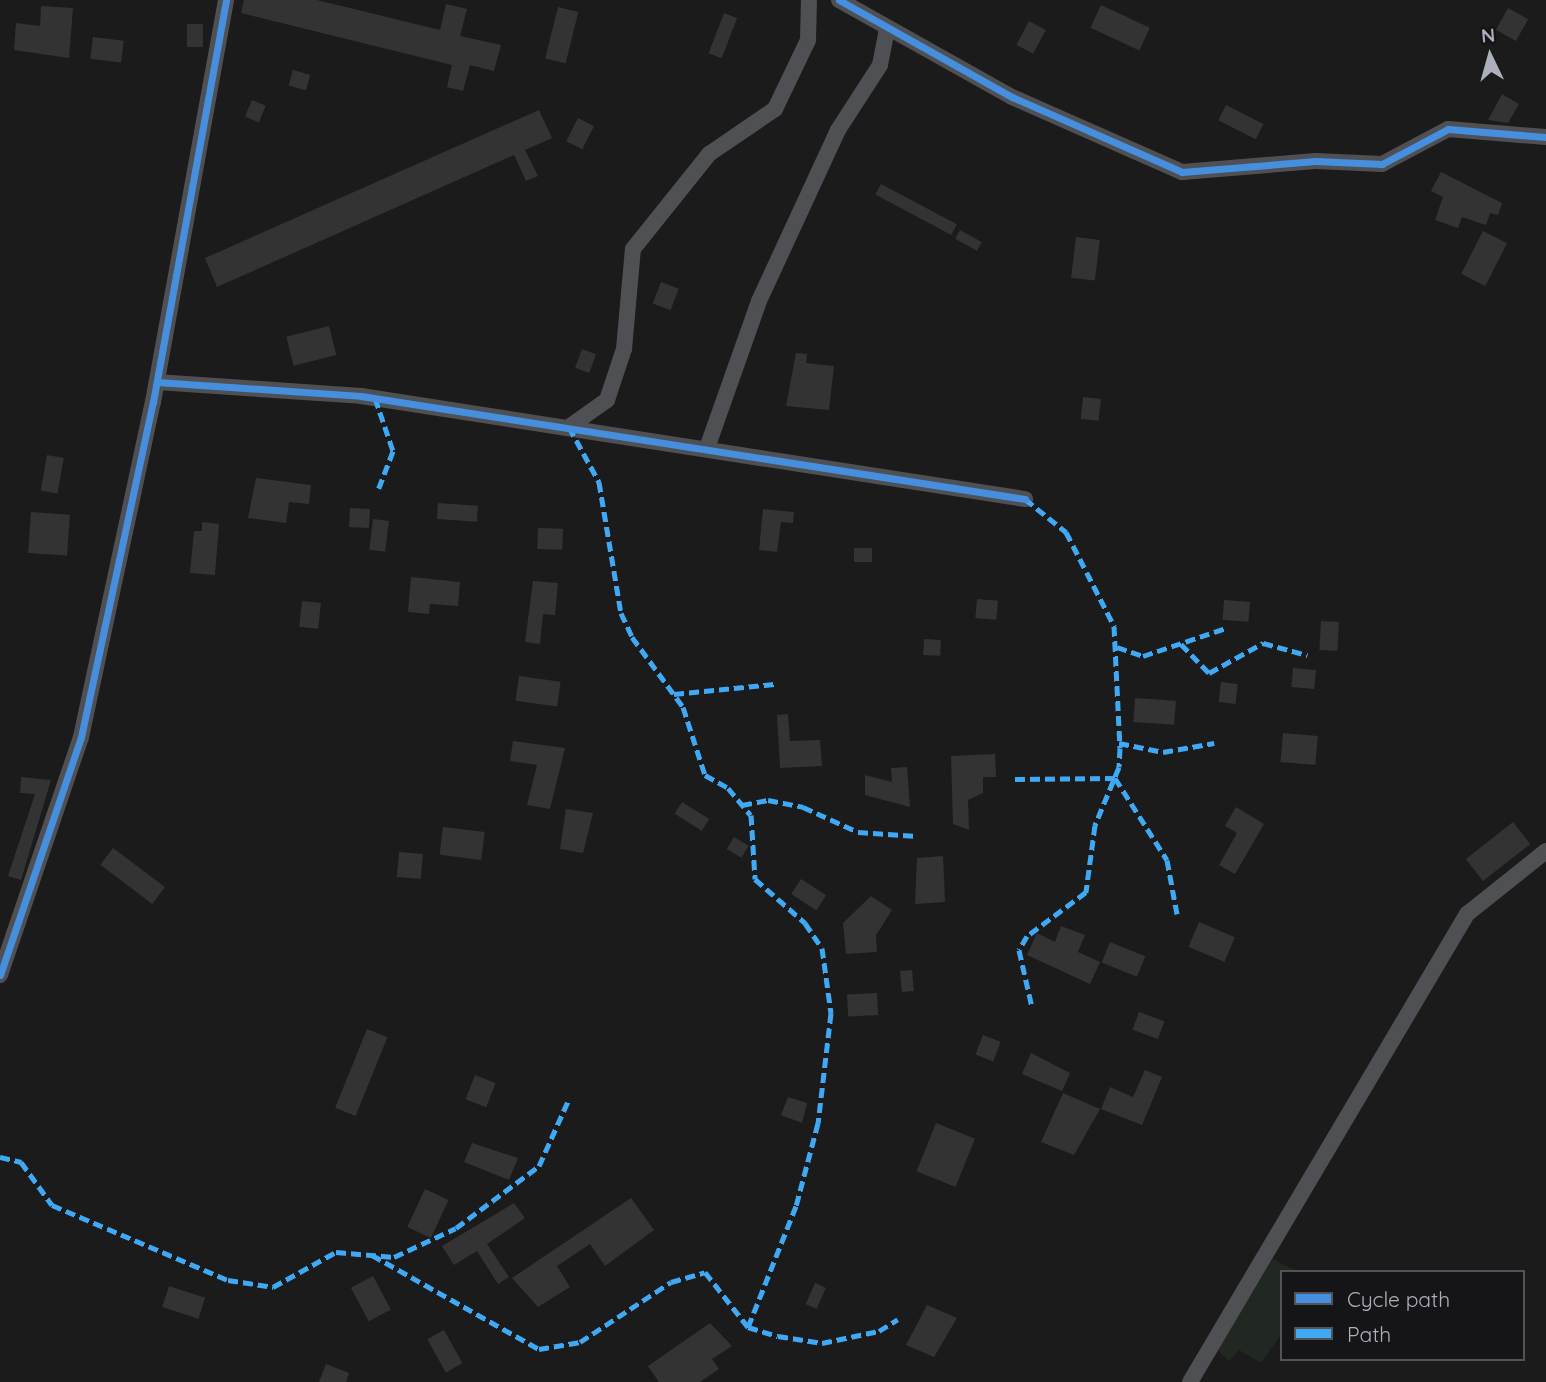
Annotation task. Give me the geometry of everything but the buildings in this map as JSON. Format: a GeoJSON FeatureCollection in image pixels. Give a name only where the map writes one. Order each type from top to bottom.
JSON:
{"type":"FeatureCollection","features":[{"type":"Feature","properties":{"kind":"street"},"geometry":{"type":"LineString","coordinates":[[0,975],[81,737],[157,382],[226,0]]}},
{"type":"Feature","properties":{"kind":"street"},"geometry":{"type":"LineString","coordinates":[[569,427],[607,400],[624,349],[633,249],[709,155],[775,109],[808,40],[809,0]]}},
{"type":"Feature","properties":{"kind":"street"},"geometry":{"type":"LineString","coordinates":[[839,0],[1012,97],[1182,172],[1316,162],[1382,164],[1448,129],[1546,137]]}},
{"type":"Feature","properties":{"kind":"street"},"geometry":{"type":"LineString","coordinates":[[708,448],[759,301],[838,130],[880,65],[887,28]]}},
{"type":"Feature","properties":{"kind":"street"},"geometry":{"type":"LineString","coordinates":[[157,382],[361,396],[1025,499]]}},
{"type":"Feature","properties":{"kind":"street"},"geometry":{"type":"LineString","coordinates":[[1190,1382],[1467,914],[1546,851]]}},
{"type":"Feature","properties":{"kind":"shaded area"},"geometry":{"type":"Polygon","coordinates":[[[1273,1259],[1294,1270],[1280,1270],[1280,1336],[1261,1363],[1239,1350],[1229,1361],[1217,1350],[1273,1259]]]}},
{"type":"Feature","properties":{"kind":"marked path"},"geometry":{"type":"LineString","coordinates":[[375,398],[393,451],[379,488]]}},
{"type":"Feature","properties":{"kind":"marked path"},"geometry":{"type":"LineString","coordinates":[[569,427],[599,482],[621,613],[632,637],[683,707],[705,775],[728,788],[751,815],[755,879],[805,923],[822,948],[831,1013],[818,1123],[796,1206],[748,1327]]}},
{"type":"Feature","properties":{"kind":"marked path"},"geometry":{"type":"LineString","coordinates":[[1025,499],[1066,532],[1114,626],[1120,748],[1119,767],[1095,825],[1086,892],[1027,936],[1019,950],[1032,1007]]}},
{"type":"Feature","properties":{"kind":"marked path"},"geometry":{"type":"LineString","coordinates":[[1117,647],[1143,656],[1226,628]]}},
{"type":"Feature","properties":{"kind":"marked path"},"geometry":{"type":"LineString","coordinates":[[1181,644],[1209,673],[1263,643],[1307,655]]}},
{"type":"Feature","properties":{"kind":"marked path"},"geometry":{"type":"LineString","coordinates":[[674,694],[775,684]]}},
{"type":"Feature","properties":{"kind":"marked path"},"geometry":{"type":"LineString","coordinates":[[1119,743],[1163,752],[1214,743]]}},
{"type":"Feature","properties":{"kind":"marked path"},"geometry":{"type":"LineString","coordinates":[[1015,779],[1115,778],[1167,860],[1177,914]]}},
{"type":"Feature","properties":{"kind":"marked path"},"geometry":{"type":"LineString","coordinates":[[742,805],[768,800],[803,807],[858,832],[917,836]]}},
{"type":"Feature","properties":{"kind":"marked path"},"geometry":{"type":"LineString","coordinates":[[0,1157],[21,1162],[52,1205],[228,1280],[273,1287],[336,1252],[394,1257],[456,1228],[539,1166],[569,1099]]}},
{"type":"Feature","properties":{"kind":"marked path"},"geometry":{"type":"LineString","coordinates":[[372,1255],[539,1349],[580,1342],[671,1282],[705,1272],[748,1327],[778,1336],[822,1343],[879,1331],[898,1319]]}},
{"type":"Feature","properties":{"kind":"cycle path"},"geometry":{"type":"LineString","coordinates":[[0,975],[81,737],[153,402],[226,0]]}},
{"type":"Feature","properties":{"kind":"cycle path"},"geometry":{"type":"LineString","coordinates":[[839,0],[1012,97],[1182,172],[1316,161],[1382,164],[1448,129],[1546,137]]}},
{"type":"Feature","properties":{"kind":"cycle path"},"geometry":{"type":"LineString","coordinates":[[157,382],[361,396],[1025,499]]}}]}
